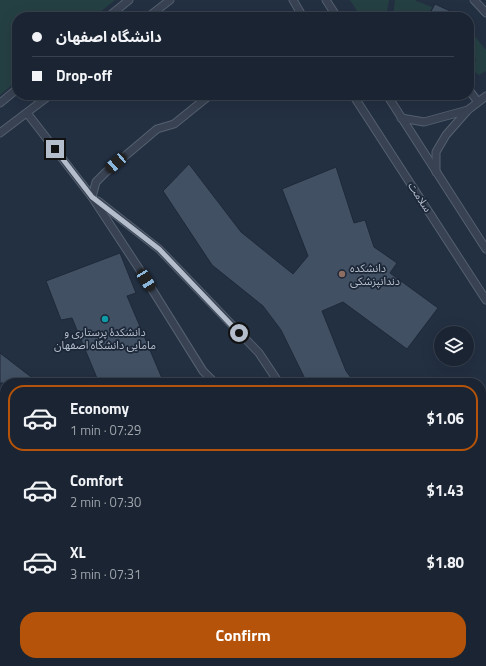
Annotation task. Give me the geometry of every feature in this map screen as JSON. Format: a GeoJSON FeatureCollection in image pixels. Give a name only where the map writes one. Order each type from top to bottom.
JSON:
{"type":"FeatureCollection","features":[{"type":"Feature","properties":{"kind":"lane"},"geometry":{"type":"LineString","coordinates":[[114,12],[129,0]]}},
{"type":"Feature","properties":{"kind":"lane"},"geometry":{"type":"LineString","coordinates":[[154,12],[170,0]]}},
{"type":"Feature","properties":{"kind":"lane"},"geometry":{"type":"LineString","coordinates":[[293,0],[300,12]]}},
{"type":"Feature","properties":{"kind":"lane"},"geometry":{"type":"LineString","coordinates":[[326,0],[334,12]]}},
{"type":"Feature","properties":{"kind":"lane"},"geometry":{"type":"LineString","coordinates":[[474,0],[486,13]]}},
{"type":"Feature","properties":{"kind":"lane"},"geometry":{"type":"LineString","coordinates":[[0,103],[12,93]]}},
{"type":"Feature","properties":{"kind":"lane"},"geometry":{"type":"LineString","coordinates":[[436,173],[436,152],[446,135],[468,110],[486,96]]}},
{"type":"Feature","properties":{"kind":"lane"},"geometry":{"type":"LineString","coordinates":[[474,97],[478,102]]}},
{"type":"Feature","properties":{"kind":"lane"},"geometry":{"type":"LineString","coordinates":[[0,133],[44,100]]}},
{"type":"Feature","properties":{"kind":"lane"},"geometry":{"type":"LineString","coordinates":[[92,197],[96,182],[106,172],[157,129],[174,124],[204,100]]}},
{"type":"Feature","properties":{"kind":"lane","name":"سلامت"},"geometry":{"type":"LineString","coordinates":[[356,100],[486,300]]}},
{"type":"Feature","properties":{"kind":"lane"},"geometry":{"type":"LineString","coordinates":[[390,100],[486,249]]}},
{"type":"Feature","properties":{"kind":"lane"},"geometry":{"type":"LineString","coordinates":[[401,118],[424,122],[468,110]]}},
{"type":"Feature","properties":{"kind":"lane"},"geometry":{"type":"LineString","coordinates":[[27,113],[92,197],[203,371],[210,378]]}},
{"type":"Feature","properties":{"kind":"lane"},"geometry":{"type":"LineString","coordinates":[[92,197],[159,249],[259,353],[276,378]]}},
{"type":"Feature","properties":{"kind":"green space"},"geometry":{"type":"Polygon","coordinates":[[[0,0],[115,0],[100,12],[12,12],[12,85],[0,95],[0,0]]]}},
{"type":"Feature","properties":{"kind":"green space"},"geometry":{"type":"Polygon","coordinates":[[[350,0],[389,0],[387,12],[358,12],[350,0]]]}},
{"type":"Feature","properties":{"kind":"green space"},"geometry":{"type":"Polygon","coordinates":[[[395,0],[416,0],[432,7],[430,12],[394,12],[395,0]]]}},
{"type":"Feature","properties":{"kind":"green space"},"geometry":{"type":"Polygon","coordinates":[[[474,35],[486,50],[486,71],[479,75],[474,70],[474,63],[476,60],[474,58],[474,35]]]}},
{"type":"Feature","properties":{"kind":"building"},"geometry":{"type":"Polygon","coordinates":[[[435,4],[452,12],[431,12],[435,4]]]}},
{"type":"Feature","properties":{"kind":"building","name":"دانشکده دندانپزشکی"},"geometry":{"type":"Polygon","coordinates":[[[189,164],[241,232],[293,274],[308,256],[282,189],[336,167],[354,223],[365,220],[374,247],[397,263],[390,273],[438,308],[407,349],[343,302],[322,311],[346,371],[351,378],[305,378],[281,330],[263,306],[212,265],[163,191],[189,164]]]}},
{"type":"Feature","properties":{"kind":"building","name":"دانشکدهٔ پرستاری و مامایی دانشگاه اصفهان"},"geometry":{"type":"Polygon","coordinates":[[[120,253],[136,293],[127,296],[162,378],[97,378],[72,318],[61,320],[46,281],[120,253]]]}},
{"type":"Feature","properties":{"kind":"building"},"geometry":{"type":"Polygon","coordinates":[[[0,353],[32,378],[0,378],[0,353]]]}},
{"type":"Feature","properties":{"kind":"place","name":"دانشکده دندانپزشکی"},"geometry":{"type":"Point","coordinates":[342,274]}},
{"type":"Feature","properties":{"kind":"place","name":"دانشکدهٔ پرستاری و مامایی دانشگاه اصفهان"},"geometry":{"type":"Point","coordinates":[105,319]}},
{"type":"Feature","properties":{"kind":"route"},"geometry":{"type":"LineString","coordinates":[[55,149],[92,197],[159,249],[239,333]]}}]}
